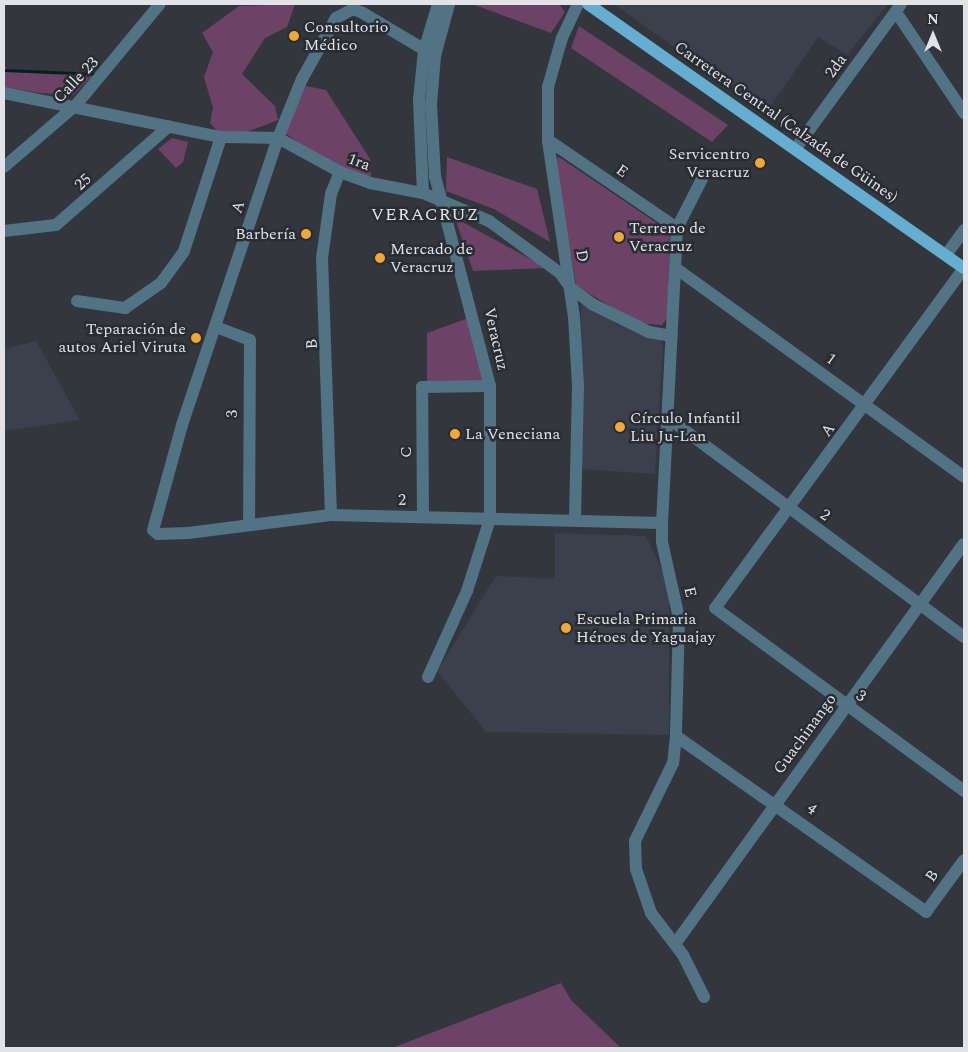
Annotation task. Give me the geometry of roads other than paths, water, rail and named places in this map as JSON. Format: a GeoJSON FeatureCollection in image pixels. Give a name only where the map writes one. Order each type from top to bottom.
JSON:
{"type":"FeatureCollection","features":[{"type":"Feature","properties":{"kind":"main road","name":"Carretera Central (Calzada de Güines)"},"geometry":{"type":"LineString","coordinates":[[588,4],[796,148],[964,268]]}},
{"type":"Feature","properties":{"kind":"street","name":"Calle 23"},"geometry":{"type":"LineString","coordinates":[[4,167],[76,105],[160,4]]}},
{"type":"Feature","properties":{"kind":"street","name":"Veracruz"},"geometry":{"type":"LineString","coordinates":[[423,193],[420,100],[438,4]]}},
{"type":"Feature","properties":{"kind":"street","name":"Veracruz"},"geometry":{"type":"LineString","coordinates":[[428,677],[467,591],[490,520],[490,386],[440,199],[431,104],[430,54],[449,4]]}},
{"type":"Feature","properties":{"kind":"street","name":"D"},"geometry":{"type":"LineString","coordinates":[[575,519],[578,386],[571,288],[548,140],[548,87],[562,38],[578,4]]}},
{"type":"Feature","properties":{"kind":"street","name":"2da"},"geometry":{"type":"LineString","coordinates":[[796,148],[898,8]]}},
{"type":"Feature","properties":{"kind":"street"},"geometry":{"type":"LineString","coordinates":[[898,8],[964,112]]}},
{"type":"Feature","properties":{"kind":"street","name":"A"},"geometry":{"type":"LineString","coordinates":[[152,522],[278,138],[302,79],[342,12],[362,13],[430,54]]}},
{"type":"Feature","properties":{"kind":"street","name":"1ra"},"geometry":{"type":"LineString","coordinates":[[4,93],[76,105],[222,137],[278,138],[340,172],[370,184],[423,193],[489,221],[560,273],[571,288],[625,321],[672,336]]}},
{"type":"Feature","properties":{"kind":"street","name":"25"},"geometry":{"type":"LineString","coordinates":[[4,231],[56,225],[169,126]]}},
{"type":"Feature","properties":{"kind":"street"},"geometry":{"type":"LineString","coordinates":[[77,301],[124,308],[162,283],[184,252],[222,137]]}},
{"type":"Feature","properties":{"kind":"street","name":"E"},"geometry":{"type":"LineString","coordinates":[[548,140],[677,228]]}},
{"type":"Feature","properties":{"kind":"street","name":"B"},"geometry":{"type":"LineString","coordinates":[[331,515],[322,258],[331,194],[340,172]]}},
{"type":"Feature","properties":{"kind":"street","name":"E"},"geometry":{"type":"LineString","coordinates":[[702,179],[677,228],[677,269],[662,524],[662,542],[679,618],[676,736],[673,763],[635,841],[636,869],[651,913],[675,944],[704,997]]}},
{"type":"Feature","properties":{"kind":"street"},"geometry":{"type":"LineString","coordinates":[[946,255],[964,230]]}},
{"type":"Feature","properties":{"kind":"street","name":"A"},"geometry":{"type":"LineString","coordinates":[[715,608],[790,509],[964,268]]}},
{"type":"Feature","properties":{"kind":"street","name":"1"},"geometry":{"type":"LineString","coordinates":[[677,269],[866,404],[964,477]]}},
{"type":"Feature","properties":{"kind":"street","name":"3"},"geometry":{"type":"LineString","coordinates":[[216,327],[250,340],[248,525]]}},
{"type":"Feature","properties":{"kind":"street","name":"C"},"geometry":{"type":"LineString","coordinates":[[423,516],[422,387],[490,386]]}},
{"type":"Feature","properties":{"kind":"street","name":"2"},"geometry":{"type":"LineString","coordinates":[[668,418],[964,637]]}},
{"type":"Feature","properties":{"kind":"street","name":"2"},"geometry":{"type":"LineString","coordinates":[[152,522],[158,534],[331,515],[423,516],[490,520],[575,519],[662,524]]}},
{"type":"Feature","properties":{"kind":"street","name":"Guachinango"},"geometry":{"type":"LineString","coordinates":[[675,944],[964,544]]}},
{"type":"Feature","properties":{"kind":"street","name":"3"},"geometry":{"type":"LineString","coordinates":[[715,608],[964,791]]}},
{"type":"Feature","properties":{"kind":"street","name":"4"},"geometry":{"type":"LineString","coordinates":[[676,736],[776,802],[926,912]]}},
{"type":"Feature","properties":{"kind":"street","name":"B"},"geometry":{"type":"LineString","coordinates":[[926,912],[964,860]]}},
{"type":"Feature","properties":{"kind":"waterway"},"geometry":{"type":"LineString","coordinates":[[4,70],[98,74]]}},
{"type":"Feature","properties":{"kind":"place","name":"Consultorio Médico"},"geometry":{"type":"Point","coordinates":[294,36]}},
{"type":"Feature","properties":{"kind":"place","name":"Servicentro Veracruz"},"geometry":{"type":"Point","coordinates":[760,163]}},
{"type":"Feature","properties":{"kind":"place","name":"Barbería"},"geometry":{"type":"Point","coordinates":[306,234]}},
{"type":"Feature","properties":{"kind":"place","name":"Terreno de Veracruz"},"geometry":{"type":"Point","coordinates":[619,237]}},
{"type":"Feature","properties":{"kind":"place","name":"Mercado de Veracruz"},"geometry":{"type":"Point","coordinates":[380,258]}},
{"type":"Feature","properties":{"kind":"place","name":"Teparación de autos Ariel Viruta"},"geometry":{"type":"Point","coordinates":[196,338]}},
{"type":"Feature","properties":{"kind":"place","name":"Círculo Infantil Liu Ju-Lan"},"geometry":{"type":"Point","coordinates":[620,427]}},
{"type":"Feature","properties":{"kind":"place","name":"La Veneciana"},"geometry":{"type":"Point","coordinates":[455,434]}},
{"type":"Feature","properties":{"kind":"place","name":"Escuela Primaria Héroes de Yaguajay"},"geometry":{"type":"Point","coordinates":[566,628]}},
{"type":"Feature","properties":{"kind":"district","name":"VERACRUZ"},"geometry":{"type":"Point","coordinates":[425,215]}}]}
